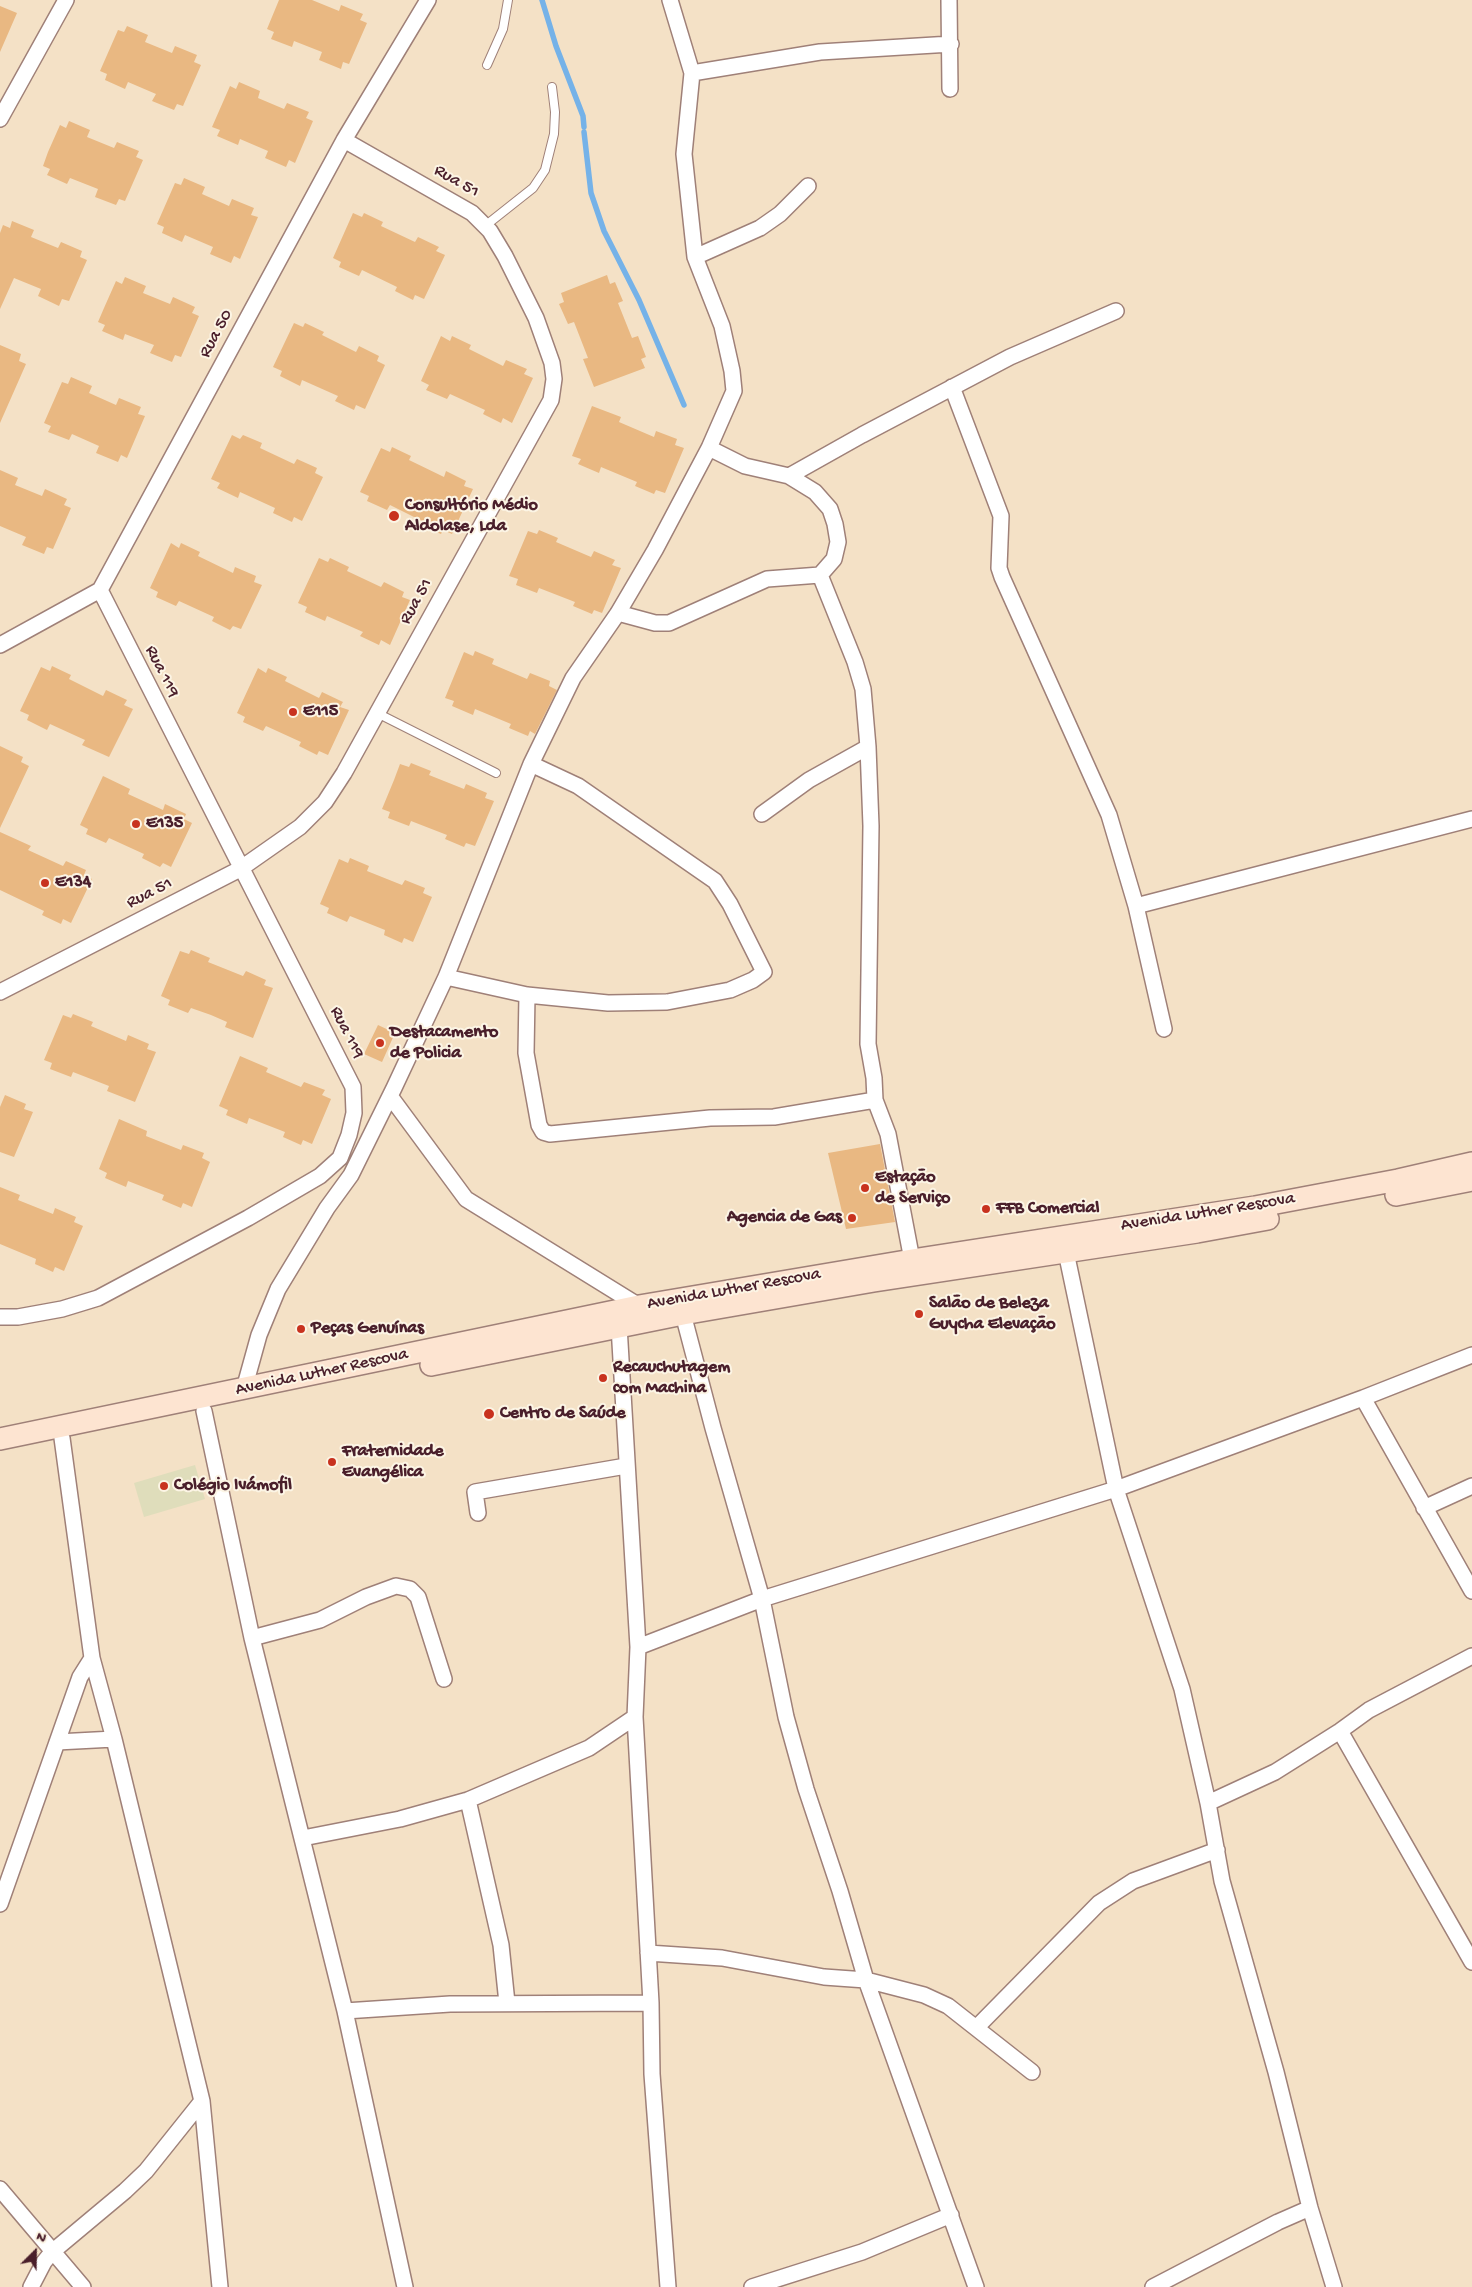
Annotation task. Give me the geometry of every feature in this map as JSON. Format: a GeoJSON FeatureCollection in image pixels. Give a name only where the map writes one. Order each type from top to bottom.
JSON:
{"type":"FeatureCollection","features":[{"type":"Feature","properties":{"kind":"main road","name":"Avenida Luther Rescova"},"geometry":{"type":"LineString","coordinates":[[0,1439],[639,1306],[912,1260],[1255,1207],[1398,1180],[1472,1163]]}},
{"type":"Feature","properties":{"kind":"main road","name":"Avenida Luther Rescova"},"geometry":{"type":"LineString","coordinates":[[0,1452],[683,1314],[1197,1232],[1472,1180]]}},
{"type":"Feature","properties":{"kind":"street"},"geometry":{"type":"LineString","coordinates":[[0,119],[66,0]]}},
{"type":"Feature","properties":{"kind":"street","name":"Rua 50"},"geometry":{"type":"LineString","coordinates":[[100,590],[344,140],[428,0]]}},
{"type":"Feature","properties":{"kind":"street"},"geometry":{"type":"LineString","coordinates":[[244,1389],[258,1335],[278,1289],[327,1208],[351,1175],[390,1096],[446,977],[532,764],[573,678],[618,613],[655,550],[709,448],[734,391],[732,370],[722,326],[695,257],[684,154],[692,73],[670,0]]}},
{"type":"Feature","properties":{"kind":"street"},"geometry":{"type":"LineString","coordinates":[[949,0],[951,44],[950,89]]}},
{"type":"Feature","properties":{"kind":"street"},"geometry":{"type":"LineString","coordinates":[[692,73],[820,52],[951,44]]}},
{"type":"Feature","properties":{"kind":"street","name":"Rua 51"},"geometry":{"type":"LineString","coordinates":[[0,992],[240,869],[300,827],[325,802],[344,773],[551,400],[554,379],[552,363],[536,318],[505,256],[485,226],[472,213],[344,140]]}},
{"type":"Feature","properties":{"kind":"street"},"geometry":{"type":"LineString","coordinates":[[695,257],[760,228],[780,214],[808,186]]}},
{"type":"Feature","properties":{"kind":"street"},"geometry":{"type":"LineString","coordinates":[[789,476],[1010,357],[1116,311]]}},
{"type":"Feature","properties":{"kind":"street"},"geometry":{"type":"LineString","coordinates":[[952,387],[1001,516],[999,568],[1002,577],[1109,815],[1136,906],[1164,1029]]}},
{"type":"Feature","properties":{"kind":"street"},"geometry":{"type":"LineString","coordinates":[[618,613],[655,623],[669,623],[767,579],[820,575],[834,559],[838,542],[835,524],[830,509],[815,492],[789,476],[745,466],[709,448]]}},
{"type":"Feature","properties":{"kind":"street"},"geometry":{"type":"LineString","coordinates":[[820,575],[855,662],[863,690],[868,747],[871,826],[868,1044],[874,1078],[875,1100],[888,1134],[912,1260]]}},
{"type":"Feature","properties":{"kind":"street"},"geometry":{"type":"LineString","coordinates":[[0,645],[100,590]]}},
{"type":"Feature","properties":{"kind":"street","name":"Rua 119"},"geometry":{"type":"LineString","coordinates":[[0,1318],[18,1317],[62,1309],[98,1298],[280,1200],[320,1176],[340,1158],[349,1135],[354,1112],[353,1087],[240,869],[100,590]]}},
{"type":"Feature","properties":{"kind":"street"},"geometry":{"type":"LineString","coordinates":[[762,814],[809,780],[868,747]]}},
{"type":"Feature","properties":{"kind":"street"},"geometry":{"type":"LineString","coordinates":[[446,977],[526,995],[608,1003],[668,1002],[730,990],[753,980],[764,972],[740,921],[715,881],[586,791],[532,764]]}},
{"type":"Feature","properties":{"kind":"street"},"geometry":{"type":"LineString","coordinates":[[1136,906],[1472,819]]}},
{"type":"Feature","properties":{"kind":"street"},"geometry":{"type":"LineString","coordinates":[[526,995],[526,1053],[539,1125],[543,1132],[550,1134],[710,1118],[774,1117],[875,1100]]}},
{"type":"Feature","properties":{"kind":"street"},"geometry":{"type":"LineString","coordinates":[[390,1096],[466,1199],[639,1306]]}},
{"type":"Feature","properties":{"kind":"street"},"geometry":{"type":"LineString","coordinates":[[1066,1252],[1116,1489],[1182,1689],[1208,1803],[1222,1881],[1276,2072],[1310,2208],[1334,2287]]}},
{"type":"Feature","properties":{"kind":"street"},"geometry":{"type":"LineString","coordinates":[[683,1314],[715,1437],[762,1599],[786,1717],[806,1790],[840,1890],[866,1980],[976,2287]]}},
{"type":"Feature","properties":{"kind":"street"},"geometry":{"type":"LineString","coordinates":[[619,1326],[638,1647],[635,1717],[651,2004],[652,2074],[668,2287]]}},
{"type":"Feature","properties":{"kind":"street"},"geometry":{"type":"LineString","coordinates":[[638,1647],[762,1599],[1116,1489],[1363,1398],[1472,1355]]}},
{"type":"Feature","properties":{"kind":"street"},"geometry":{"type":"LineString","coordinates":[[1363,1398],[1472,1591]]}},
{"type":"Feature","properties":{"kind":"street"},"geometry":{"type":"LineString","coordinates":[[204,1411],[252,1638],[345,2011],[405,2287]]}},
{"type":"Feature","properties":{"kind":"street"},"geometry":{"type":"LineString","coordinates":[[62,1438],[92,1658],[114,1739],[202,2101],[220,2287]]}},
{"type":"Feature","properties":{"kind":"street"},"geometry":{"type":"LineString","coordinates":[[478,1513],[475,1492],[626,1466]]}},
{"type":"Feature","properties":{"kind":"street"},"geometry":{"type":"LineString","coordinates":[[1424,1508],[1472,1486]]}},
{"type":"Feature","properties":{"kind":"street"},"geometry":{"type":"LineString","coordinates":[[252,1638],[320,1620],[366,1597],[396,1586],[410,1588],[418,1597],[444,1678]]}},
{"type":"Feature","properties":{"kind":"street"},"geometry":{"type":"LineString","coordinates":[[1208,1803],[1275,1772],[1340,1731],[1368,1710],[1472,1656]]}},
{"type":"Feature","properties":{"kind":"street"},"geometry":{"type":"LineString","coordinates":[[0,1904],[80,1677],[92,1658]]}},
{"type":"Feature","properties":{"kind":"street"},"geometry":{"type":"LineString","coordinates":[[303,1838],[400,1820],[468,1800],[590,1748],[635,1717]]}},
{"type":"Feature","properties":{"kind":"street"},"geometry":{"type":"LineString","coordinates":[[1340,1731],[1472,1962]]}},
{"type":"Feature","properties":{"kind":"street"},"geometry":{"type":"LineString","coordinates":[[57,1742],[114,1739]]}},
{"type":"Feature","properties":{"kind":"street"},"geometry":{"type":"LineString","coordinates":[[468,1800],[501,1945],[507,2003]]}},
{"type":"Feature","properties":{"kind":"street"},"geometry":{"type":"LineString","coordinates":[[977,2028],[1099,1903],[1133,1881],[1217,1850]]}},
{"type":"Feature","properties":{"kind":"street"},"geometry":{"type":"LineString","coordinates":[[648,1953],[722,1958],[824,1977],[866,1980],[924,1996],[948,2006],[1032,2072]]}},
{"type":"Feature","properties":{"kind":"street"},"geometry":{"type":"LineString","coordinates":[[345,2011],[450,2004],[651,2004]]}},
{"type":"Feature","properties":{"kind":"street"},"geometry":{"type":"LineString","coordinates":[[30,2287],[52,2252],[146,2171],[202,2101]]}},
{"type":"Feature","properties":{"kind":"street"},"geometry":{"type":"LineString","coordinates":[[0,2189],[83,2287]]}},
{"type":"Feature","properties":{"kind":"street"},"geometry":{"type":"LineString","coordinates":[[1153,2287],[1278,2222],[1310,2208]]}},
{"type":"Feature","properties":{"kind":"street"},"geometry":{"type":"LineString","coordinates":[[752,2287],[862,2252],[951,2214]]}},
{"type":"Feature","properties":{"kind":"lane"},"geometry":{"type":"LineString","coordinates":[[487,65],[503,29],[508,0]]}},
{"type":"Feature","properties":{"kind":"lane"},"geometry":{"type":"LineString","coordinates":[[485,226],[533,188],[545,170],[554,134],[555,112],[552,87]]}},
{"type":"Feature","properties":{"kind":"lane"},"geometry":{"type":"LineString","coordinates":[[377,713],[496,773]]}},
{"type":"Feature","properties":{"kind":"shaded area"},"geometry":{"type":"Polygon","coordinates":[[[195,1465],[205,1499],[144,1517],[134,1483],[195,1465]]]}},
{"type":"Feature","properties":{"kind":"building"},"geometry":{"type":"Polygon","coordinates":[[[279,0],[312,0],[339,11],[341,5],[363,14],[360,20],[367,23],[349,64],[343,62],[341,69],[319,60],[322,52],[294,41],[292,47],[271,39],[274,32],[267,29],[279,0]]]}},
{"type":"Feature","properties":{"kind":"building"},"geometry":{"type":"Polygon","coordinates":[[[0,6],[17,13],[0,52],[0,6]]]}},
{"type":"Feature","properties":{"kind":"building"},"geometry":{"type":"Polygon","coordinates":[[[127,26],[148,35],[145,42],[172,53],[175,46],[197,55],[194,62],[201,65],[183,106],[177,104],[174,110],[152,101],[156,94],[128,82],[125,89],[105,80],[107,74],[100,71],[118,30],[124,32],[127,26]]]}},
{"type":"Feature","properties":{"kind":"building"},"geometry":{"type":"Polygon","coordinates":[[[239,82],[260,91],[258,98],[284,109],[287,103],[309,112],[306,118],[313,121],[295,163],[289,160],[286,167],[265,158],[268,151],[240,139],[238,145],[217,136],[220,130],[212,127],[230,86],[236,89],[239,82]]]}},
{"type":"Feature","properties":{"kind":"building"},"geometry":{"type":"Polygon","coordinates":[[[69,121],[90,130],[87,137],[114,148],[117,142],[139,151],[136,157],[143,160],[125,201],[119,199],[116,205],[95,197],[98,189],[70,178],[67,184],[47,175],[50,169],[43,166],[48,152],[60,125],[66,128],[69,121]]]}},
{"type":"Feature","properties":{"kind":"building"},"geometry":{"type":"Polygon","coordinates":[[[184,178],[205,187],[202,194],[229,206],[232,199],[254,208],[251,215],[258,217],[240,259],[234,256],[231,263],[210,254],[213,247],[185,235],[182,242],[162,233],[164,227],[157,224],[175,183],[181,185],[184,178]]]}},
{"type":"Feature","properties":{"kind":"building"},"geometry":{"type":"Polygon","coordinates":[[[353,213],[362,217],[364,213],[383,222],[381,226],[415,242],[418,237],[439,247],[436,251],[445,255],[424,299],[415,295],[413,300],[395,291],[397,287],[362,270],[359,276],[339,267],[341,262],[333,258],[353,213]]]}},
{"type":"Feature","properties":{"kind":"building"},"geometry":{"type":"Polygon","coordinates":[[[12,221],[34,230],[31,237],[58,248],[61,242],[82,251],[80,257],[87,260],[69,301],[62,299],[59,306],[38,296],[41,289],[14,278],[0,309],[0,233],[3,225],[10,228],[12,221]]]}},
{"type":"Feature","properties":{"kind":"building"},"geometry":{"type":"Polygon","coordinates":[[[607,275],[610,284],[615,282],[623,301],[618,303],[632,338],[638,336],[646,357],[641,359],[645,368],[594,387],[583,359],[588,358],[574,322],[568,324],[559,304],[564,302],[561,293],[607,275]]]}},
{"type":"Feature","properties":{"kind":"building"},"geometry":{"type":"Polygon","coordinates":[[[125,277],[146,286],[143,293],[170,304],[173,297],[195,307],[192,313],[199,316],[181,357],[175,355],[172,362],[150,353],[154,345],[125,334],[123,340],[102,331],[105,325],[98,322],[116,281],[122,284],[125,277]]]}},
{"type":"Feature","properties":{"kind":"building"},"geometry":{"type":"Polygon","coordinates":[[[294,323],[303,327],[305,323],[324,332],[322,335],[356,352],[359,346],[379,356],[377,361],[385,365],[365,409],[356,405],[354,410],[335,401],[338,396],[302,380],[300,386],[280,376],[282,371],[273,367],[294,323]]]}},
{"type":"Feature","properties":{"kind":"building"},"geometry":{"type":"Polygon","coordinates":[[[441,336],[450,341],[452,336],[471,345],[469,349],[503,366],[506,360],[527,369],[524,374],[533,378],[512,423],[503,418],[501,423],[483,414],[485,410],[450,394],[447,399],[426,390],[429,385],[421,381],[441,336]]]}},
{"type":"Feature","properties":{"kind":"building"},"geometry":{"type":"Polygon","coordinates":[[[0,345],[21,354],[19,361],[26,364],[0,423],[0,345]]]}},
{"type":"Feature","properties":{"kind":"building"},"geometry":{"type":"Polygon","coordinates":[[[71,377],[92,386],[89,393],[116,405],[119,398],[141,407],[138,414],[145,416],[127,458],[121,455],[118,462],[96,453],[99,446],[72,434],[69,440],[48,432],[51,426],[44,423],[62,382],[68,384],[71,377]]]}},
{"type":"Feature","properties":{"kind":"building"},"geometry":{"type":"Polygon","coordinates":[[[592,406],[621,417],[619,422],[654,437],[656,431],[677,439],[675,445],[684,448],[665,493],[656,490],[654,494],[635,486],[637,482],[601,467],[599,473],[578,464],[581,459],[572,456],[592,406]]]}},
{"type":"Feature","properties":{"kind":"building"},"geometry":{"type":"Polygon","coordinates":[[[232,435],[240,439],[243,435],[262,443],[260,448],[294,464],[297,459],[317,468],[315,473],[323,477],[302,521],[294,517],[292,522],[273,513],[275,508],[240,492],[238,498],[217,488],[220,483],[211,479],[232,435]]]}},
{"type":"Feature","properties":{"kind":"building"},"geometry":{"type":"Polygon","coordinates":[[[392,447],[411,456],[409,460],[444,477],[446,471],[466,481],[464,486],[473,489],[452,534],[443,530],[441,534],[422,526],[424,522],[390,505],[387,510],[367,501],[369,496],[360,492],[381,448],[390,452],[392,447]]]}},
{"type":"Feature","properties":{"kind":"building"},"geometry":{"type":"Polygon","coordinates":[[[0,470],[18,478],[15,485],[42,496],[45,489],[67,499],[64,505],[71,508],[53,549],[47,547],[44,554],[22,545],[26,537],[0,526],[0,470]]]}},
{"type":"Feature","properties":{"kind":"building"},"geometry":{"type":"Polygon","coordinates":[[[539,530],[558,538],[556,542],[591,557],[594,551],[615,560],[612,565],[621,568],[602,613],[594,610],[592,614],[573,606],[575,602],[539,588],[537,593],[516,585],[518,579],[509,576],[528,531],[537,534],[539,530]]]}},
{"type":"Feature","properties":{"kind":"building"},"geometry":{"type":"Polygon","coordinates":[[[171,543],[179,548],[181,543],[200,552],[198,556],[233,573],[235,567],[256,576],[254,582],[262,585],[241,629],[233,626],[230,630],[212,621],[214,617],[179,601],[176,606],[156,597],[158,592],[150,588],[171,543]]]}},
{"type":"Feature","properties":{"kind":"building"},"geometry":{"type":"Polygon","coordinates":[[[319,558],[328,562],[330,558],[349,567],[347,571],[381,587],[384,582],[404,592],[402,597],[410,600],[390,645],[381,640],[379,645],[360,636],[363,632],[327,616],[325,621],[305,612],[307,607],[298,603],[319,558]]]}},
{"type":"Feature","properties":{"kind":"building"},"geometry":{"type":"Polygon","coordinates":[[[475,651],[494,659],[492,664],[527,679],[530,673],[550,681],[549,686],[557,690],[535,734],[530,731],[528,736],[509,728],[511,724],[475,709],[473,715],[452,706],[454,701],[445,698],[464,652],[473,656],[475,651]]]}},
{"type":"Feature","properties":{"kind":"building"},"geometry":{"type":"Polygon","coordinates":[[[52,666],[71,675],[69,679],[103,696],[106,690],[127,700],[124,705],[133,709],[109,757],[82,745],[85,740],[50,724],[47,730],[27,720],[29,715],[20,711],[41,667],[50,671],[52,666]]]}},
{"type":"Feature","properties":{"kind":"building","name":"E115"},"geometry":{"type":"Polygon","coordinates":[[[258,668],[266,673],[268,668],[287,677],[285,681],[319,698],[322,692],[343,702],[340,707],[349,710],[328,755],[319,751],[317,755],[299,746],[301,742],[266,726],[263,731],[243,722],[245,717],[237,713],[258,668]]]}},
{"type":"Feature","properties":{"kind":"building"},"geometry":{"type":"Polygon","coordinates":[[[0,746],[23,757],[21,762],[29,766],[0,828],[0,746]]]}},
{"type":"Feature","properties":{"kind":"building"},"geometry":{"type":"Polygon","coordinates":[[[411,763],[431,771],[429,775],[464,789],[466,784],[487,793],[485,798],[494,801],[475,846],[466,843],[464,847],[445,839],[447,835],[411,821],[409,826],[388,818],[390,812],[382,809],[400,764],[409,767],[411,763]]]}},
{"type":"Feature","properties":{"kind":"building","name":"E135"},"geometry":{"type":"Polygon","coordinates":[[[103,776],[130,789],[128,794],[163,810],[165,804],[186,814],[184,819],[192,823],[171,867],[163,863],[160,867],[142,858],[144,854],[109,838],[106,843],[86,834],[88,829],[80,825],[103,776]]]}},
{"type":"Feature","properties":{"kind":"building","name":"E134"},"geometry":{"type":"Polygon","coordinates":[[[0,832],[31,846],[28,850],[63,866],[66,861],[86,870],[84,875],[92,879],[71,923],[63,919],[61,924],[42,915],[44,911],[0,890],[0,832]]]}},
{"type":"Feature","properties":{"kind":"building"},"geometry":{"type":"Polygon","coordinates":[[[350,858],[369,866],[367,871],[402,885],[405,880],[425,888],[423,893],[432,897],[413,942],[404,938],[402,943],[384,935],[385,930],[350,916],[347,922],[327,913],[329,908],[320,904],[339,859],[348,863],[350,858]]]}},
{"type":"Feature","properties":{"kind":"building"},"geometry":{"type":"Polygon","coordinates":[[[191,950],[210,958],[208,962],[243,976],[246,971],[266,980],[264,985],[273,988],[253,1038],[225,1027],[227,1022],[211,1015],[191,1008],[188,1013],[168,1005],[170,1000],[161,996],[180,951],[189,954],[191,950]]]}},
{"type":"Feature","properties":{"kind":"building"},"geometry":{"type":"Polygon","coordinates":[[[73,1014],[93,1022],[91,1026],[126,1041],[128,1035],[149,1044],[147,1049],[156,1052],[135,1102],[107,1091],[109,1086],[73,1072],[71,1077],[50,1069],[52,1063],[44,1060],[63,1015],[71,1018],[73,1014]]]}},
{"type":"Feature","properties":{"kind":"building","name":"Destacamento de Policia"},"geometry":{"type":"Polygon","coordinates":[[[378,1025],[395,1033],[382,1062],[364,1054],[378,1025]]]}},
{"type":"Feature","properties":{"kind":"building"},"geometry":{"type":"Polygon","coordinates":[[[240,1056],[268,1068],[266,1072],[301,1087],[304,1082],[325,1090],[322,1095],[331,1099],[312,1144],[303,1140],[301,1145],[283,1137],[285,1132],[249,1118],[247,1124],[226,1115],[228,1110],[219,1106],[240,1056]]]}},
{"type":"Feature","properties":{"kind":"building"},"geometry":{"type":"Polygon","coordinates":[[[5,1095],[26,1104],[24,1109],[33,1112],[14,1157],[0,1152],[0,1107],[5,1095]]]}},
{"type":"Feature","properties":{"kind":"building"},"geometry":{"type":"Polygon","coordinates":[[[119,1119],[147,1131],[146,1136],[181,1150],[183,1145],[204,1153],[202,1158],[210,1162],[192,1207],[183,1203],[181,1208],[162,1200],[164,1195],[128,1181],[126,1187],[105,1178],[107,1173],[99,1169],[119,1119]]]}},
{"type":"Feature","properties":{"kind":"building","name":"Estação de Serviço"},"geometry":{"type":"Polygon","coordinates":[[[880,1144],[895,1222],[846,1229],[828,1153],[880,1144]]]}},
{"type":"Feature","properties":{"kind":"building"},"geometry":{"type":"Polygon","coordinates":[[[0,1187],[20,1195],[18,1200],[53,1214],[55,1208],[76,1217],[74,1222],[83,1226],[64,1271],[55,1267],[53,1272],[35,1264],[36,1259],[0,1244],[0,1187]]]}},
{"type":"Feature","properties":{"kind":"waterway"},"geometry":{"type":"LineString","coordinates":[[542,0],[556,46],[583,116],[584,127]]}},
{"type":"Feature","properties":{"kind":"waterway"},"geometry":{"type":"LineString","coordinates":[[584,132],[591,193],[604,231],[639,300],[684,405]]}},
{"type":"Feature","properties":{"kind":"place","name":"Consultório Médio Aldolase, Lda"},"geometry":{"type":"Point","coordinates":[394,516]}},
{"type":"Feature","properties":{"kind":"place","name":"E115"},"geometry":{"type":"Point","coordinates":[293,712]}},
{"type":"Feature","properties":{"kind":"place","name":"E135"},"geometry":{"type":"Point","coordinates":[136,824]}},
{"type":"Feature","properties":{"kind":"place","name":"E134"},"geometry":{"type":"Point","coordinates":[45,883]}},
{"type":"Feature","properties":{"kind":"place","name":"Destacamento de Policia"},"geometry":{"type":"Point","coordinates":[380,1043]}},
{"type":"Feature","properties":{"kind":"place","name":"Estação de Serviço"},"geometry":{"type":"Point","coordinates":[865,1188]}},
{"type":"Feature","properties":{"kind":"place","name":"FFB Comercial"},"geometry":{"type":"Point","coordinates":[986,1209]}},
{"type":"Feature","properties":{"kind":"place","name":"Agencia de Gas"},"geometry":{"type":"Point","coordinates":[852,1218]}},
{"type":"Feature","properties":{"kind":"place","name":"Salão de Beleza Guycha Elevação"},"geometry":{"type":"Point","coordinates":[919,1314]}},
{"type":"Feature","properties":{"kind":"place","name":"Peças Genuínas"},"geometry":{"type":"Point","coordinates":[301,1329]}},
{"type":"Feature","properties":{"kind":"place","name":"Recauchutagem com Machina"},"geometry":{"type":"Point","coordinates":[603,1378]}},
{"type":"Feature","properties":{"kind":"place","name":"Centro de Saúde"},"geometry":{"type":"Point","coordinates":[489,1414]}},
{"type":"Feature","properties":{"kind":"place","name":"Fraternidade Evangélica"},"geometry":{"type":"Point","coordinates":[332,1462]}},
{"type":"Feature","properties":{"kind":"place","name":"Colégio Ivámofil"},"geometry":{"type":"Point","coordinates":[164,1486]}}]}
